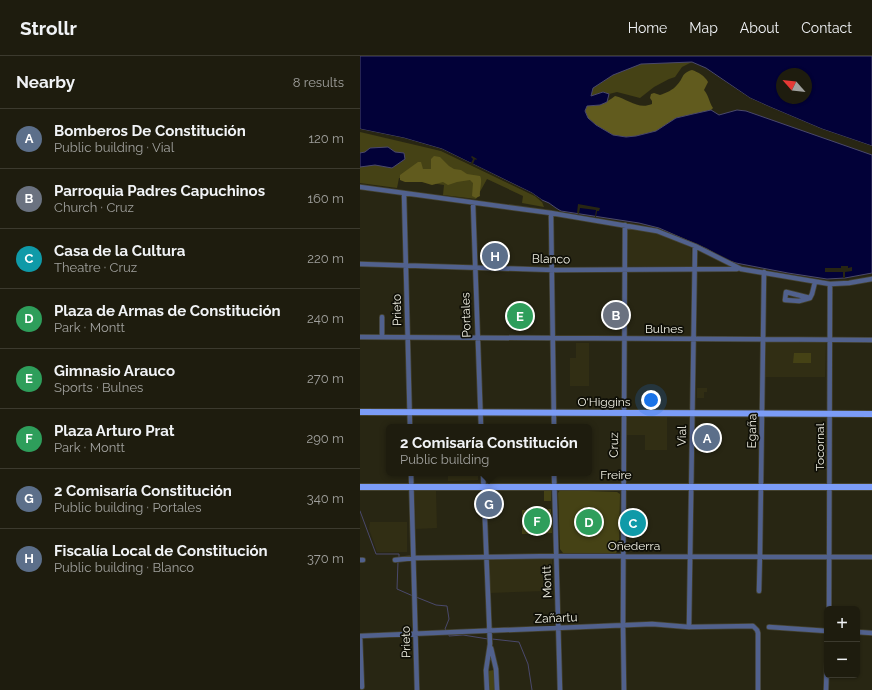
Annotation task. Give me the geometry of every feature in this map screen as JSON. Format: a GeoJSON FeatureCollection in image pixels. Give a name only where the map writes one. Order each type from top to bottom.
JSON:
{"type":"FeatureCollection","features":[{"type":"Feature","properties":{"kind":"main road","name":"O'Higgins"},"geometry":{"type":"LineString","coordinates":[[360,412],[872,414]]}},
{"type":"Feature","properties":{"kind":"main road","name":"Freire"},"geometry":{"type":"LineString","coordinates":[[360,487],[872,487]]}},
{"type":"Feature","properties":{"kind":"street"},"geometry":{"type":"LineString","coordinates":[[360,187],[625,224],[662,232],[695,246],[741,269],[830,284],[849,283],[872,279]]}},
{"type":"Feature","properties":{"kind":"street","name":"Prieto"},"geometry":{"type":"LineString","coordinates":[[404,193],[410,424]]}},
{"type":"Feature","properties":{"kind":"street","name":"Portales"},"geometry":{"type":"LineString","coordinates":[[473,203],[481,424]]}},
{"type":"Feature","properties":{"kind":"street"},"geometry":{"type":"LineString","coordinates":[[550,213],[554,424]]}},
{"type":"Feature","properties":{"kind":"street","name":"Cruz"},"geometry":{"type":"LineString","coordinates":[[624,690],[622,625],[625,224]]}},
{"type":"Feature","properties":{"kind":"street","name":"Vial"},"geometry":{"type":"LineString","coordinates":[[689,627],[695,246]]}},
{"type":"Feature","properties":{"kind":"street","name":"Blanco"},"geometry":{"type":"LineString","coordinates":[[360,264],[551,270],[741,269]]}},
{"type":"Feature","properties":{"kind":"street","name":"Egaña"},"geometry":{"type":"LineString","coordinates":[[759,591],[764,272]]}},
{"type":"Feature","properties":{"kind":"street"},"geometry":{"type":"LineString","coordinates":[[810,298],[815,282]]}},
{"type":"Feature","properties":{"kind":"street","name":"Tocornal"},"geometry":{"type":"LineString","coordinates":[[829,606],[830,284]]}},
{"type":"Feature","properties":{"kind":"street"},"geometry":{"type":"LineString","coordinates":[[786,292],[810,298],[799,301],[785,300],[786,292]]}},
{"type":"Feature","properties":{"kind":"street"},"geometry":{"type":"LineString","coordinates":[[382,318],[382,337]]}},
{"type":"Feature","properties":{"kind":"street","name":"Bulnes"},"geometry":{"type":"LineString","coordinates":[[360,337],[872,340]]}},
{"type":"Feature","properties":{"kind":"street","name":"Prieto"},"geometry":{"type":"LineString","coordinates":[[411,476],[417,690]]}},
{"type":"Feature","properties":{"kind":"street"},"geometry":{"type":"LineString","coordinates":[[483,476],[489,632],[490,644],[495,663],[497,690]]}},
{"type":"Feature","properties":{"kind":"street","name":"Montt"},"geometry":{"type":"LineString","coordinates":[[554,476],[560,690]]}},
{"type":"Feature","properties":{"kind":"street","name":"Oñederra"},"geometry":{"type":"LineString","coordinates":[[395,560],[414,558],[556,556],[872,557]]}},
{"type":"Feature","properties":{"kind":"street","name":"Zañartu"},"geometry":{"type":"LineString","coordinates":[[360,636],[440,632],[489,632],[652,624],[689,627],[753,626],[758,633],[758,690]]}},
{"type":"Feature","properties":{"kind":"street"},"geometry":{"type":"LineString","coordinates":[[769,627],[824,632]]}},
{"type":"Feature","properties":{"kind":"street"},"geometry":{"type":"LineString","coordinates":[[860,632],[872,633]]}},
{"type":"Feature","properties":{"kind":"street"},"geometry":{"type":"LineString","coordinates":[[360,636],[362,688]]}},
{"type":"Feature","properties":{"kind":"street"},"geometry":{"type":"LineString","coordinates":[[487,690],[486,670],[490,644]]}},
{"type":"Feature","properties":{"kind":"street"},"geometry":{"type":"LineString","coordinates":[[487,662],[491,661],[495,663]]}},
{"type":"Feature","properties":{"kind":"street"},"geometry":{"type":"LineString","coordinates":[[826,678],[826,690]]}},
{"type":"Feature","properties":{"kind":"shaded area"},"geometry":{"type":"Polygon","coordinates":[[[360,56],[872,56],[872,146],[822,129],[750,98],[706,68],[692,62],[641,64],[613,75],[593,88],[591,96],[603,92],[609,94],[607,102],[600,105],[587,106],[585,111],[588,118],[596,125],[613,135],[626,137],[656,131],[676,118],[711,110],[719,115],[737,110],[746,111],[872,155],[872,273],[845,278],[827,279],[736,263],[726,260],[707,249],[659,228],[639,223],[561,211],[532,193],[442,149],[404,138],[360,129],[360,56]]]}},
{"type":"Feature","properties":{"kind":"shaded area"},"geometry":{"type":"Polygon","coordinates":[[[676,61],[692,62],[682,67],[675,77],[654,87],[640,98],[617,92],[609,94],[603,92],[591,96],[593,88],[613,75],[631,67],[641,64],[676,61]]]}},
{"type":"Feature","properties":{"kind":"shaded area"},"geometry":{"type":"Polygon","coordinates":[[[692,70],[701,74],[708,82],[704,90],[713,108],[711,110],[676,118],[656,131],[626,137],[613,135],[596,125],[588,118],[585,111],[587,106],[602,104],[615,96],[638,105],[647,106],[652,104],[650,98],[651,94],[654,93],[660,95],[669,91],[677,85],[684,74],[692,70]]]}},
{"type":"Feature","properties":{"kind":"shaded area"},"geometry":{"type":"Polygon","coordinates":[[[360,132],[441,151],[535,196],[542,202],[544,207],[522,203],[523,196],[487,179],[476,199],[443,195],[444,185],[399,178],[397,188],[360,183],[360,132]]]}},
{"type":"Feature","properties":{"kind":"shaded area"},"geometry":{"type":"Polygon","coordinates":[[[388,147],[395,152],[404,153],[405,159],[392,168],[375,165],[360,167],[360,153],[365,152],[370,148],[388,147]]]}},
{"type":"Feature","properties":{"kind":"shaded area"},"geometry":{"type":"Polygon","coordinates":[[[434,156],[440,157],[454,169],[461,170],[467,174],[480,176],[480,196],[476,198],[472,196],[473,183],[470,180],[448,185],[443,182],[432,185],[422,182],[405,182],[400,180],[400,175],[418,162],[421,162],[423,169],[431,169],[431,159],[434,156]]]}},
{"type":"Feature","properties":{"kind":"shaded area"},"geometry":{"type":"Polygon","coordinates":[[[627,228],[661,233],[691,248],[691,266],[628,266],[627,228]]]}},
{"type":"Feature","properties":{"kind":"shaded area"},"geometry":{"type":"Polygon","coordinates":[[[766,342],[826,342],[825,377],[765,377],[766,342]]]}},
{"type":"Feature","properties":{"kind":"shaded area"},"geometry":{"type":"Polygon","coordinates":[[[576,343],[589,343],[589,386],[570,386],[570,358],[576,358],[576,343]]]}},
{"type":"Feature","properties":{"kind":"shaded area"},"geometry":{"type":"Polygon","coordinates":[[[794,353],[811,353],[811,363],[793,363],[794,353]]]}},
{"type":"Feature","properties":{"kind":"shaded area"},"geometry":{"type":"Polygon","coordinates":[[[697,388],[707,388],[707,392],[704,392],[704,398],[697,398],[697,388]]]}},
{"type":"Feature","properties":{"kind":"shaded area"},"geometry":{"type":"Polygon","coordinates":[[[667,416],[667,450],[645,450],[645,435],[626,435],[626,417],[667,416]]]}},
{"type":"Feature","properties":{"kind":"shaded area"},"geometry":{"type":"Polygon","coordinates":[[[448,476],[478,476],[478,480],[448,481],[448,476]]]}},
{"type":"Feature","properties":{"kind":"shaded area"},"geometry":{"type":"Polygon","coordinates":[[[414,490],[436,490],[437,528],[416,529],[414,490]]]}},
{"type":"Feature","properties":{"kind":"shaded area"},"geometry":{"type":"Polygon","coordinates":[[[560,490],[617,492],[620,494],[619,549],[616,553],[563,553],[560,549],[558,493],[560,490]]]}},
{"type":"Feature","properties":{"kind":"shaded area"},"geometry":{"type":"Polygon","coordinates":[[[544,491],[551,491],[551,501],[544,501],[544,491]]]}},
{"type":"Feature","properties":{"kind":"shaded area"},"geometry":{"type":"Polygon","coordinates":[[[551,509],[552,533],[522,534],[522,510],[551,509]]]}},
{"type":"Feature","properties":{"kind":"shaded area"},"geometry":{"type":"Polygon","coordinates":[[[370,522],[407,522],[407,552],[377,552],[369,529],[370,522]]]}},
{"type":"Feature","properties":{"kind":"shaded area"},"geometry":{"type":"Polygon","coordinates":[[[552,558],[552,565],[543,566],[545,591],[490,593],[489,559],[552,558]]]}},
{"type":"Feature","properties":{"kind":"shaded area"},"geometry":{"type":"Polygon","coordinates":[[[494,670],[495,690],[489,690],[488,671],[494,670]]]}},
{"type":"Feature","properties":{"kind":"pier"},"geometry":{"type":"Polygon","coordinates":[[[709,71],[750,98],[822,129],[872,146],[872,148],[821,131],[769,109],[741,94],[708,73],[709,71]]]}},
{"type":"Feature","properties":{"kind":"pier"},"geometry":{"type":"Polygon","coordinates":[[[360,129],[404,138],[442,149],[471,163],[473,159],[471,157],[472,156],[477,159],[475,159],[473,164],[532,193],[542,200],[542,202],[535,196],[442,151],[404,140],[360,131],[360,129]]]}},
{"type":"Feature","properties":{"kind":"pier"},"geometry":{"type":"Polygon","coordinates":[[[578,204],[600,208],[595,217],[596,210],[580,208],[579,214],[577,213],[578,204]]]}},
{"type":"Feature","properties":{"kind":"pier"},"geometry":{"type":"Polygon","coordinates":[[[841,266],[848,266],[848,268],[852,267],[852,271],[845,272],[845,278],[843,278],[843,272],[825,272],[825,268],[841,268],[841,266]]]}},
{"type":"Feature","properties":{"kind":"waterway"},"geometry":{"type":"LineString","coordinates":[[360,511],[376,554],[399,554],[399,557]]}},
{"type":"Feature","properties":{"kind":"waterway"},"geometry":{"type":"LineString","coordinates":[[398,562],[397,589],[413,596]]}},
{"type":"Feature","properties":{"kind":"waterway"},"geometry":{"type":"LineString","coordinates":[[416,597],[436,605],[447,606],[449,619],[445,629],[446,630]]}},
{"type":"Feature","properties":{"kind":"waterway"},"geometry":{"type":"LineString","coordinates":[[449,635],[463,635],[488,639]]}},
{"type":"Feature","properties":{"kind":"waterway"},"geometry":{"type":"LineString","coordinates":[[492,639],[519,642],[528,664],[532,690]]}},
{"type":"Feature","properties":{"kind":"place","name":"Fiscalía Local de Constitución"},"geometry":{"type":"Point","coordinates":[495,256]}},
{"type":"Feature","properties":{"kind":"place","name":"Parroquia Padres Capuchinos"},"geometry":{"type":"Point","coordinates":[616,315]}},
{"type":"Feature","properties":{"kind":"place","name":"Gimnasio Arauco"},"geometry":{"type":"Point","coordinates":[520,316]}},
{"type":"Feature","properties":{"kind":"place","name":"Bomberos De Constitución"},"geometry":{"type":"Point","coordinates":[707,438]}},
{"type":"Feature","properties":{"kind":"place","name":"2 Comisaría Constitución"},"geometry":{"type":"Point","coordinates":[489,504]}},
{"type":"Feature","properties":{"kind":"place","name":"Plaza Arturo Prat"},"geometry":{"type":"Point","coordinates":[537,521]}},
{"type":"Feature","properties":{"kind":"place","name":"Plaza de Armas de Constitución"},"geometry":{"type":"Point","coordinates":[589,522]}},
{"type":"Feature","properties":{"kind":"place","name":"Casa de la Cultura"},"geometry":{"type":"Point","coordinates":[633,523]}}]}
